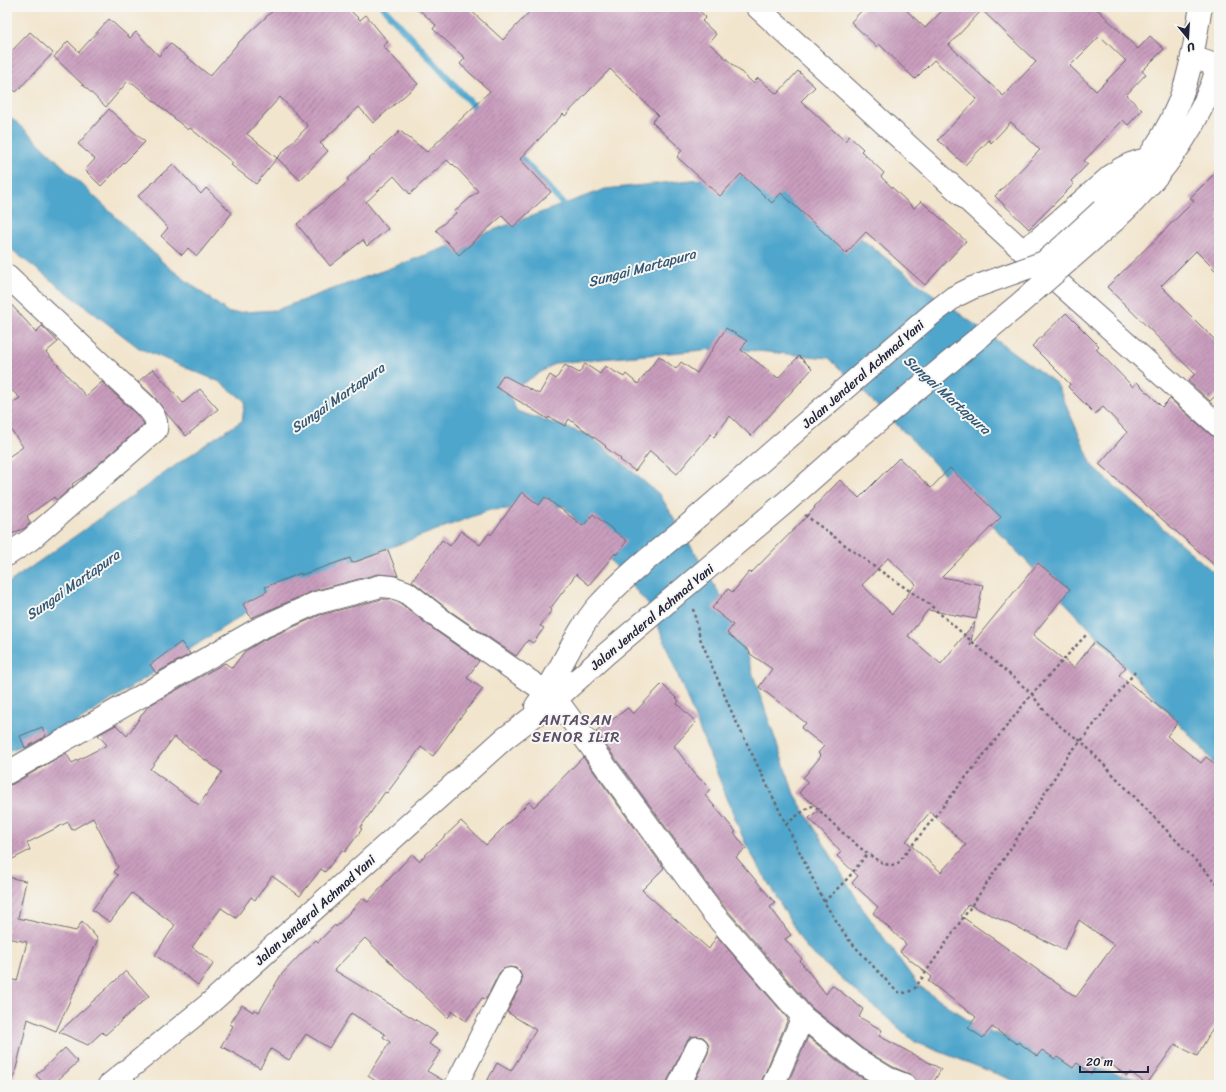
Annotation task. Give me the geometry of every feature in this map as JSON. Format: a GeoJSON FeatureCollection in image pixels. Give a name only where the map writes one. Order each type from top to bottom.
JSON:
{"type":"FeatureCollection","features":[{"type":"Feature","properties":{"kind":"main road"},"geometry":{"type":"LineString","coordinates":[[757,7],[1022,250],[1219,426]]}},
{"type":"Feature","properties":{"kind":"main road","name":"Jalan Jenderal Achmad Yani"},"geometry":{"type":"LineString","coordinates":[[109,1085],[209,1004],[504,739],[516,730],[551,696],[606,654],[685,588],[857,439],[1010,311],[1108,216],[1127,185],[1149,159],[1164,135],[1176,110],[1186,84],[1201,7]]}},
{"type":"Feature","properties":{"kind":"main road"},"geometry":{"type":"LineString","coordinates":[[1192,57],[1219,65]]}},
{"type":"Feature","properties":{"kind":"main road","name":"Jalan Jenderal Achmad Yani"},"geometry":{"type":"LineString","coordinates":[[551,696],[581,630],[603,601],[656,552],[932,314],[954,298],[972,288],[1044,262],[1108,216],[1137,200],[1158,176],[1177,150],[1204,102],[1219,65]]}},
{"type":"Feature","properties":{"kind":"main road"},"geometry":{"type":"LineString","coordinates":[[1022,250],[1036,241],[1123,166],[1149,159]]}},
{"type":"Feature","properties":{"kind":"main road"},"geometry":{"type":"LineString","coordinates":[[7,276],[146,406],[155,416],[157,423],[156,430],[30,540],[7,554]]}},
{"type":"Feature","properties":{"kind":"main road"},"geometry":{"type":"LineString","coordinates":[[7,773],[258,629],[316,603],[381,586],[392,587],[406,592],[498,660],[551,696],[712,912],[803,1017],[856,1059],[887,1078],[905,1085]]}},
{"type":"Feature","properties":{"kind":"main road"},"geometry":{"type":"LineString","coordinates":[[456,1085],[510,979]]}},
{"type":"Feature","properties":{"kind":"main road"},"geometry":{"type":"LineString","coordinates":[[773,1085],[803,1017]]}},
{"type":"Feature","properties":{"kind":"main road"},"geometry":{"type":"LineString","coordinates":[[679,1085],[697,1048]]}},
{"type":"Feature","properties":{"kind":"path"},"geometry":{"type":"LineString","coordinates":[[786,502],[876,568],[929,604],[1032,694],[1039,705],[1061,728],[1081,742],[1219,885]]}},
{"type":"Feature","properties":{"kind":"path"},"geometry":{"type":"LineString","coordinates":[[685,588],[692,604],[700,638],[733,714],[824,902],[848,939],[897,992],[907,993],[915,988],[1011,848],[1069,754],[1081,742],[1135,672]]}},
{"type":"Feature","properties":{"kind":"path"},"geometry":{"type":"LineString","coordinates":[[786,824],[809,807],[813,806],[867,854],[887,865],[893,866],[898,863],[1032,694],[1086,635]]}},
{"type":"Feature","properties":{"kind":"path"},"geometry":{"type":"LineString","coordinates":[[824,902],[849,877],[867,854]]}},
{"type":"Feature","properties":{"kind":"water","name":"Sungai Martapura"},"geometry":{"type":"Polygon","coordinates":[[[7,115],[20,125],[167,266],[229,313],[276,310],[605,189],[740,175],[819,205],[920,285],[1057,384],[1093,467],[1219,577],[1219,770],[1202,748],[913,441],[829,358],[726,348],[556,363],[507,393],[517,411],[589,435],[660,495],[733,616],[794,794],[863,909],[918,985],[978,1027],[1097,1069],[1163,1085],[1025,1085],[915,1042],[806,948],[745,843],[651,608],[564,506],[490,510],[287,586],[62,732],[7,751],[7,584],[216,437],[242,421],[245,401],[220,382],[139,348],[7,245],[7,115]]]}},
{"type":"Feature","properties":{"kind":"building"},"geometry":{"type":"Polygon","coordinates":[[[277,7],[347,7],[360,20],[366,15],[388,42],[383,46],[418,84],[373,123],[359,107],[320,143],[328,151],[300,180],[277,158],[256,184],[231,165],[233,163],[190,128],[188,130],[133,83],[131,84],[128,81],[106,107],[54,57],[68,41],[79,52],[109,19],[130,38],[136,32],[159,56],[170,43],[210,76],[239,42],[277,7]],[[280,97],[247,134],[277,158],[308,126],[280,97]]]}},
{"type":"Feature","properties":{"kind":"building"},"geometry":{"type":"Polygon","coordinates":[[[416,7],[467,7],[503,40],[534,7],[695,7],[706,17],[702,21],[716,34],[709,43],[753,83],[758,78],[777,94],[798,71],[815,87],[801,101],[845,141],[849,136],[863,149],[861,151],[884,173],[881,177],[914,208],[921,201],[966,241],[925,285],[866,232],[846,253],[781,193],[772,203],[741,174],[720,196],[677,157],[682,150],[652,122],[658,115],[610,69],[565,116],[563,114],[520,159],[551,192],[513,227],[502,216],[459,255],[436,230],[478,191],[453,164],[452,165],[447,160],[410,194],[394,176],[366,202],[388,229],[367,246],[363,240],[330,266],[297,224],[349,181],[347,179],[400,131],[427,152],[490,91],[460,64],[465,58],[433,29],[436,25],[416,7]]]}},
{"type":"Feature","properties":{"kind":"building"},"geometry":{"type":"Polygon","coordinates":[[[865,7],[903,7],[925,28],[946,7],[1095,7],[1138,49],[1150,36],[1164,49],[1142,71],[1146,74],[1126,95],[1142,110],[1128,125],[1123,120],[1084,161],[1088,164],[1071,181],[1074,184],[1029,229],[995,196],[1040,150],[1011,122],[991,143],[989,140],[965,165],[938,140],[977,99],[934,60],[915,79],[879,44],[877,47],[851,22],[865,7]],[[982,10],[949,45],[1003,96],[1036,62],[982,10]],[[1100,36],[1070,66],[1096,91],[1126,61],[1100,36]]]}},
{"type":"Feature","properties":{"kind":"building"},"geometry":{"type":"Polygon","coordinates":[[[30,32],[53,53],[16,92],[7,83],[7,56],[30,32]]]}},
{"type":"Feature","properties":{"kind":"building"},"geometry":{"type":"Polygon","coordinates":[[[109,109],[145,142],[101,186],[85,170],[95,159],[78,144],[109,109]]]}},
{"type":"Feature","properties":{"kind":"building"},"geometry":{"type":"Polygon","coordinates":[[[173,164],[201,194],[206,188],[232,213],[197,256],[188,248],[182,255],[161,236],[168,228],[138,196],[173,164]]]}},
{"type":"Feature","properties":{"kind":"building"},"geometry":{"type":"Polygon","coordinates":[[[1219,169],[1219,274],[1196,251],[1161,286],[1219,344],[1219,392],[1210,401],[1188,381],[1195,374],[1107,287],[1194,201],[1190,198],[1219,169]]]}},
{"type":"Feature","properties":{"kind":"building"},"geometry":{"type":"Polygon","coordinates":[[[7,300],[36,332],[42,326],[58,342],[46,352],[86,396],[102,382],[137,415],[144,424],[87,474],[72,484],[73,486],[59,498],[56,500],[54,497],[27,516],[30,523],[25,528],[7,536],[7,458],[23,447],[7,424],[7,406],[20,398],[7,386],[7,300]]]}},
{"type":"Feature","properties":{"kind":"building"},"geometry":{"type":"Polygon","coordinates":[[[1066,313],[1099,346],[1096,349],[1133,387],[1137,382],[1162,407],[1170,399],[1211,435],[1219,438],[1219,569],[1099,464],[1127,432],[1103,407],[1095,414],[1068,387],[1070,384],[1032,346],[1066,313]]]}},
{"type":"Feature","properties":{"kind":"building"},"geometry":{"type":"Polygon","coordinates":[[[726,328],[747,341],[741,350],[778,378],[799,356],[812,369],[751,436],[730,416],[714,437],[711,434],[677,474],[650,451],[635,471],[620,460],[621,459],[605,447],[606,446],[569,419],[565,426],[549,417],[548,419],[496,387],[503,375],[539,394],[550,375],[556,379],[565,365],[579,373],[585,364],[600,374],[605,366],[624,377],[626,374],[638,384],[659,356],[676,369],[681,362],[697,373],[726,328]]]}},
{"type":"Feature","properties":{"kind":"building"},"geometry":{"type":"Polygon","coordinates":[[[153,369],[183,403],[200,389],[218,409],[186,436],[155,398],[138,382],[153,369]]]}},
{"type":"Feature","properties":{"kind":"building"},"geometry":{"type":"Polygon","coordinates":[[[899,458],[931,488],[950,468],[1001,517],[942,577],[983,585],[976,619],[928,610],[908,636],[941,664],[975,622],[970,646],[1038,563],[1070,589],[1033,635],[1074,668],[1094,642],[1126,667],[1119,675],[1178,722],[1167,736],[1201,763],[1206,757],[1219,767],[1219,1017],[1197,1056],[1175,1044],[1147,1084],[1130,1072],[1127,1076],[1102,1058],[1091,1074],[1077,1063],[1073,1068],[1057,1057],[1055,1059],[1042,1050],[1037,1056],[1018,1042],[1017,1044],[992,1027],[983,1038],[968,1028],[976,1017],[928,981],[932,977],[900,952],[906,944],[873,913],[878,907],[852,883],[858,876],[837,856],[841,852],[809,818],[820,809],[799,793],[808,782],[803,778],[821,756],[818,753],[824,746],[801,728],[806,723],[759,687],[772,669],[749,653],[750,652],[727,633],[733,625],[712,608],[728,589],[733,592],[749,572],[751,573],[815,508],[814,507],[840,480],[859,498],[899,458]],[[888,558],[862,585],[892,614],[916,584],[888,558]],[[930,812],[906,841],[941,872],[966,845],[930,812]],[[968,904],[961,916],[1076,997],[1114,945],[1079,920],[1064,950],[968,904]]]}},
{"type":"Feature","properties":{"kind":"building"},"geometry":{"type":"Polygon","coordinates":[[[522,492],[539,505],[545,497],[583,526],[593,514],[627,541],[616,555],[615,553],[589,585],[576,574],[550,609],[552,610],[540,626],[544,628],[533,643],[528,640],[516,656],[450,611],[412,581],[442,540],[450,546],[461,531],[480,545],[489,533],[491,535],[522,492]]]}},
{"type":"Feature","properties":{"kind":"building"},"geometry":{"type":"Polygon","coordinates":[[[388,550],[398,576],[378,574],[313,591],[251,618],[243,604],[267,591],[265,587],[301,573],[301,575],[350,558],[352,563],[388,550]]]}},
{"type":"Feature","properties":{"kind":"building"},"geometry":{"type":"Polygon","coordinates":[[[382,599],[389,599],[400,603],[436,631],[479,661],[467,678],[483,689],[433,756],[421,747],[387,793],[385,792],[360,828],[362,829],[345,852],[342,850],[325,872],[321,869],[300,896],[272,876],[255,900],[251,897],[236,918],[221,908],[192,947],[214,963],[198,985],[155,955],[175,925],[132,893],[110,922],[92,910],[118,875],[114,872],[118,867],[93,818],[72,830],[68,822],[27,843],[30,850],[7,862],[7,785],[13,784],[66,753],[72,763],[107,745],[98,735],[116,725],[127,736],[148,706],[225,663],[232,668],[245,651],[264,640],[320,615],[382,599]],[[174,737],[150,769],[199,805],[222,772],[174,737]]]}},
{"type":"Feature","properties":{"kind":"building"},"geometry":{"type":"Polygon","coordinates":[[[181,642],[190,654],[156,673],[150,665],[181,642]]]}},
{"type":"Feature","properties":{"kind":"building"},"geometry":{"type":"Polygon","coordinates":[[[662,684],[679,701],[677,704],[696,722],[674,746],[695,774],[710,789],[705,795],[736,832],[734,833],[746,848],[736,857],[775,903],[770,907],[791,935],[785,939],[802,959],[800,961],[826,994],[832,985],[863,1009],[859,1017],[882,1030],[879,1036],[941,1069],[932,1085],[917,1085],[915,1078],[910,1074],[893,1067],[863,1049],[812,1008],[722,904],[596,732],[628,708],[633,714],[662,684]]]}},
{"type":"Feature","properties":{"kind":"building"},"geometry":{"type":"Polygon","coordinates":[[[42,727],[46,736],[25,748],[20,736],[42,727]]]}},
{"type":"Feature","properties":{"kind":"building"},"geometry":{"type":"Polygon","coordinates":[[[583,757],[664,868],[642,890],[709,949],[717,936],[788,1019],[761,1085],[693,1085],[709,1048],[707,1041],[703,1037],[697,1036],[690,1037],[686,1043],[667,1085],[485,1085],[497,1063],[511,1071],[536,1030],[507,1012],[521,984],[522,978],[520,972],[516,968],[510,967],[503,969],[499,973],[486,999],[482,998],[466,1021],[452,1011],[448,1018],[365,938],[334,970],[437,1033],[429,1044],[441,1051],[427,1071],[444,1081],[444,1085],[382,1085],[368,1076],[390,1042],[383,1037],[385,1034],[351,1013],[329,1048],[306,1034],[289,1060],[271,1049],[260,1068],[221,1046],[233,1026],[230,1024],[242,1005],[253,1012],[254,1009],[259,1012],[281,975],[301,954],[316,940],[318,942],[335,925],[336,927],[363,898],[368,902],[412,854],[419,861],[461,821],[486,845],[529,802],[534,807],[583,757]]]}},
{"type":"Feature","properties":{"kind":"building"},"geometry":{"type":"Polygon","coordinates":[[[7,877],[26,881],[18,918],[76,931],[82,921],[98,939],[56,1031],[28,1019],[14,1077],[7,1076],[7,978],[17,981],[27,942],[7,938],[7,877]]]}},
{"type":"Feature","properties":{"kind":"building"},"geometry":{"type":"Polygon","coordinates":[[[126,971],[149,996],[105,1035],[102,1032],[88,1045],[59,1032],[126,971]]]}},
{"type":"Feature","properties":{"kind":"building"},"geometry":{"type":"Polygon","coordinates":[[[808,1037],[848,1069],[874,1085],[787,1085],[808,1037]]]}},
{"type":"Feature","properties":{"kind":"building"},"geometry":{"type":"Polygon","coordinates":[[[65,1048],[78,1062],[52,1085],[45,1085],[36,1075],[65,1048]]]}},
{"type":"Feature","properties":{"kind":"waterway"},"geometry":{"type":"LineString","coordinates":[[383,7],[480,113]]}},
{"type":"Feature","properties":{"kind":"waterway"},"geometry":{"type":"LineString","coordinates":[[515,152],[563,204],[570,209]]}},
{"type":"Feature","properties":{"kind":"district","name":"ANTASAN SENOR ILIR"},"geometry":{"type":"Point","coordinates":[576,728]}}]}
